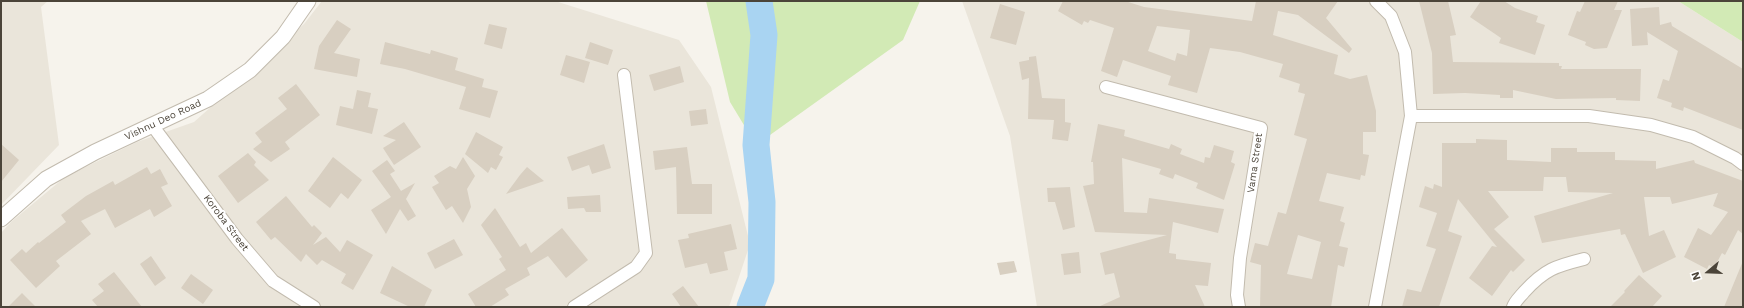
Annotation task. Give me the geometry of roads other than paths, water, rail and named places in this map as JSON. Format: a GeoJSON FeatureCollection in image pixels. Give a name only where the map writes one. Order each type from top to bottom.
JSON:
{"type":"FeatureCollection","features":[{"type":"Feature","properties":{"kind":"street","name":"Vishnu Deo Road"},"geometry":{"type":"LineString","coordinates":[[1,219],[46,179],[94,152],[208,99],[250,70],[283,36],[308,1]]}},
{"type":"Feature","properties":{"kind":"street"},"geometry":{"type":"LineString","coordinates":[[1375,307],[1411,116],[1404,52],[1391,16],[1376,1]]}},
{"type":"Feature","properties":{"kind":"street"},"geometry":{"type":"LineString","coordinates":[[574,307],[636,267],[646,253],[624,75]]}},
{"type":"Feature","properties":{"kind":"street","name":"Vama Street"},"geometry":{"type":"LineString","coordinates":[[1106,87],[1261,128],[1240,258],[1237,294],[1239,307]]}},
{"type":"Feature","properties":{"kind":"street"},"geometry":{"type":"LineString","coordinates":[[1411,116],[1589,116],[1651,125],[1693,137],[1736,158],[1743,164]]}},
{"type":"Feature","properties":{"kind":"street","name":"Koroba Street"},"geometry":{"type":"LineString","coordinates":[[152,124],[237,239],[273,281],[314,307]]}},
{"type":"Feature","properties":{"kind":"street"},"geometry":{"type":"LineString","coordinates":[[1513,307],[1515,302],[1537,278],[1554,267],[1584,259]]}},
{"type":"Feature","properties":{"kind":"waterway"},"geometry":{"type":"LineString","coordinates":[[750,307],[761,279],[762,202],[756,145],[764,35],[759,1]]}}]}
